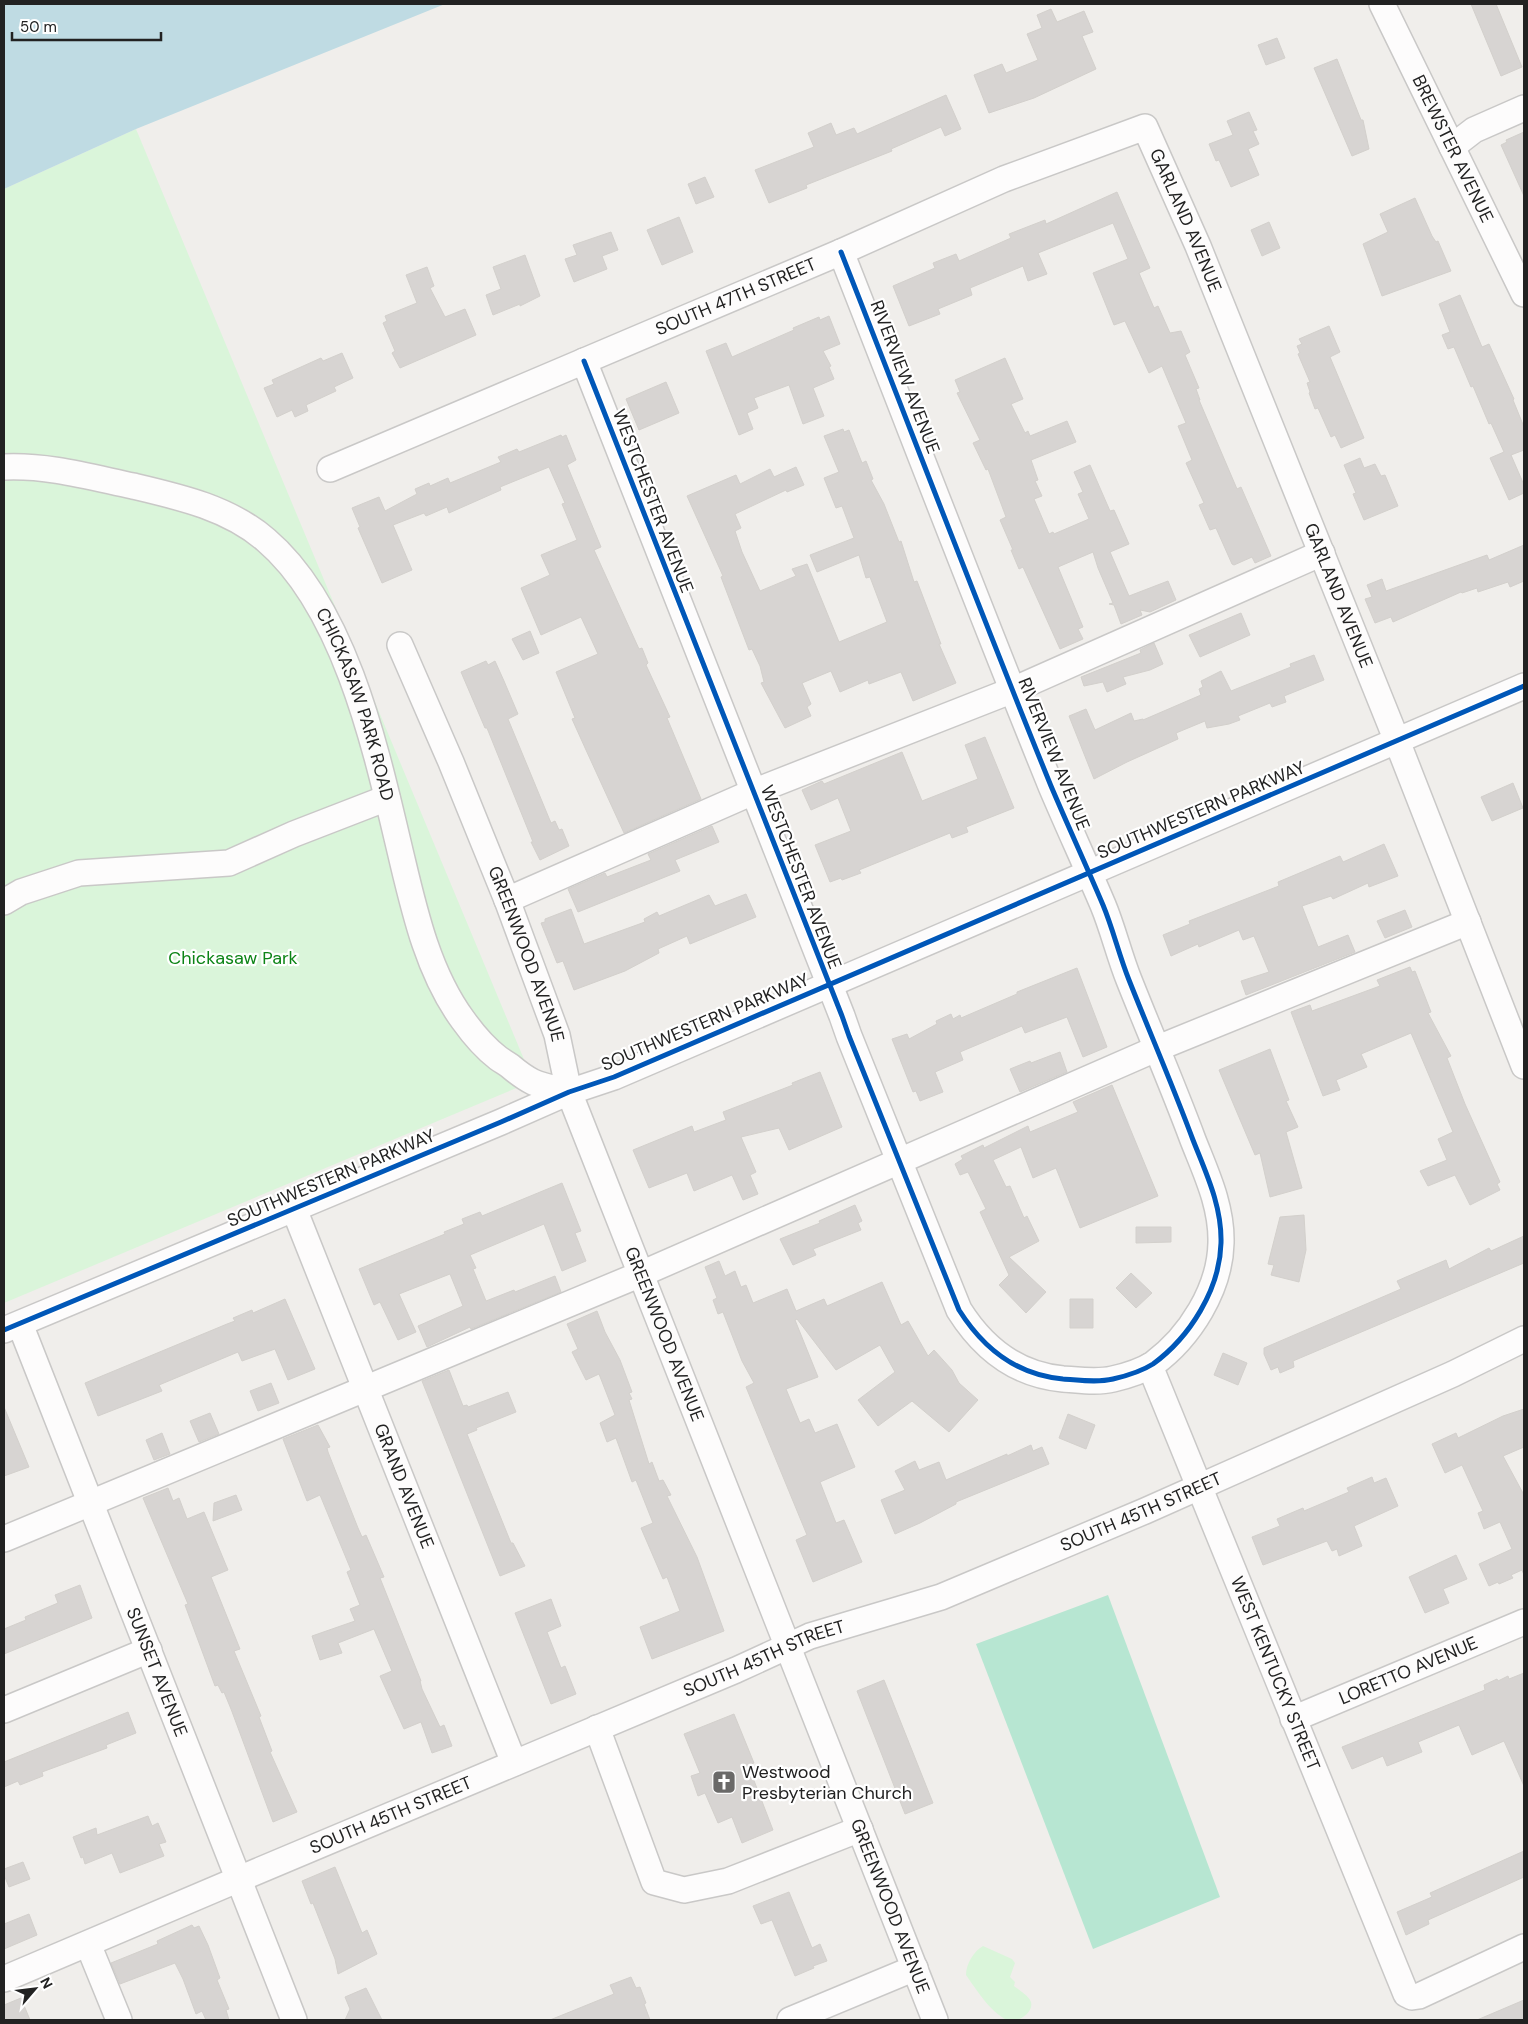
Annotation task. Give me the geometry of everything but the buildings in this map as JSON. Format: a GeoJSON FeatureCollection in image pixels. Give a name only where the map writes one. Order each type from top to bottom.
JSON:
{"type":"FeatureCollection","features":[{"type":"Feature","properties":{"kind":"street","name":"BREWSTER AVENUE"},"geometry":{"type":"LineString","coordinates":[[1382,4],[1524,294]]}},
{"type":"Feature","properties":{"kind":"street"},"geometry":{"type":"LineString","coordinates":[[1452,147],[1474,130],[1524,108]]}},
{"type":"Feature","properties":{"kind":"street","name":"SOUTH 47TH STREET"},"geometry":{"type":"LineString","coordinates":[[330,470],[841,252],[1004,179],[1145,127]]}},
{"type":"Feature","properties":{"kind":"street","name":"GARLAND AVENUE"},"geometry":{"type":"LineString","coordinates":[[1145,127],[1198,246],[1322,553],[1524,1066]]}},
{"type":"Feature","properties":{"kind":"street","name":"RIVERVIEW AVENUE"},"geometry":{"type":"LineString","coordinates":[[841,252],[1013,690],[1088,873],[1104,907],[1128,977],[1158,1048],[1217,1206],[1221,1245],[1214,1284],[1195,1321],[1150,1366]]}},
{"type":"Feature","properties":{"kind":"street","name":"WESTCHESTER AVENUE"},"geometry":{"type":"LineString","coordinates":[[584,362],[828,984],[959,1310],[982,1342],[997,1354],[1022,1368],[1051,1378],[1086,1381],[1110,1380],[1150,1366]]}},
{"type":"Feature","properties":{"kind":"street","name":"CHICKASAW PARK ROAD"},"geometry":{"type":"LineString","coordinates":[[4,467],[37,467],[70,472],[179,497],[222,512],[265,539],[284,556],[310,592],[326,620],[353,683],[371,736],[414,907],[435,969],[462,1019],[477,1037],[514,1070],[534,1082],[569,1092]]}},
{"type":"Feature","properties":{"kind":"street"},"geometry":{"type":"LineString","coordinates":[[507,900],[753,792],[1013,690],[1322,553]]}},
{"type":"Feature","properties":{"kind":"street","name":"GREENWOOD AVENUE"},"geometry":{"type":"LineString","coordinates":[[400,645],[451,762],[507,900],[557,1035],[569,1092],[935,2020]]}},
{"type":"Feature","properties":{"kind":"street","name":"SOUTHWESTERN PARKWAY"},"geometry":{"type":"LineString","coordinates":[[12,1327],[569,1092],[614,1077],[1524,686]]}},
{"type":"Feature","properties":{"kind":"street"},"geometry":{"type":"LineString","coordinates":[[4,902],[21,892],[78,874],[229,863],[294,834],[387,798]]}},
{"type":"Feature","properties":{"kind":"street"},"geometry":{"type":"LineString","coordinates":[[4,1539],[641,1274],[1158,1048],[1468,922]]}},
{"type":"Feature","properties":{"kind":"street","name":"GRAND AVENUE"},"geometry":{"type":"LineString","coordinates":[[294,1209],[514,1763]]}},
{"type":"Feature","properties":{"kind":"street","name":"SUNSET AVENUE"},"geometry":{"type":"LineString","coordinates":[[12,1327],[90,1502],[294,2020]]}},
{"type":"Feature","properties":{"kind":"street","name":"SOUTH 45TH STREET"},"geometry":{"type":"LineString","coordinates":[[4,1980],[736,1670],[810,1636],[940,1597],[1453,1374],[1524,1339]]}},
{"type":"Feature","properties":{"kind":"street","name":"WEST KENTUCKY STREET"},"geometry":{"type":"LineString","coordinates":[[1150,1366],[1406,1994],[1412,1997],[1419,1996],[1524,1948]]}},
{"type":"Feature","properties":{"kind":"street","name":"LORETTO AVENUE"},"geometry":{"type":"LineString","coordinates":[[1293,1719],[1524,1622]]}},
{"type":"Feature","properties":{"kind":"street"},"geometry":{"type":"LineString","coordinates":[[4,1710],[149,1650]]}},
{"type":"Feature","properties":{"kind":"street"},"geometry":{"type":"LineString","coordinates":[[597,1728],[654,1882],[684,1890],[728,1881],[860,1829]]}},
{"type":"Feature","properties":{"kind":"street"},"geometry":{"type":"LineString","coordinates":[[88,1944],[119,2020]]}},
{"type":"Feature","properties":{"kind":"street"},"geometry":{"type":"LineString","coordinates":[[790,2020],[915,1968]]}},
{"type":"Feature","properties":{"kind":"green space","name":"Chickasaw Park"},"geometry":{"type":"Polygon","coordinates":[[[136,129],[533,1081],[4,1303],[4,189],[136,129]]]}},
{"type":"Feature","properties":{"kind":"green space"},"geometry":{"type":"Polygon","coordinates":[[[1108,1595],[1220,1897],[1093,1949],[976,1644],[1108,1595]]]}},
{"type":"Feature","properties":{"kind":"green space"},"geometry":{"type":"Polygon","coordinates":[[[983,1946],[1012,1959],[1015,1963],[1010,1977],[1015,1982],[1014,1986],[1026,1995],[1031,2002],[1030,2010],[1024,2017],[1011,2021],[995,2012],[966,1975],[971,1958],[983,1946]]]}},
{"type":"Feature","properties":{"kind":"water"},"geometry":{"type":"Polygon","coordinates":[[[4,4],[445,4],[136,129],[4,189],[4,4]]]}},
{"type":"Feature","properties":{"kind":"cycle path"},"geometry":{"type":"LineString","coordinates":[[584,361],[849,1036],[959,1310],[968,1324],[990,1347],[1016,1365],[1031,1372],[1063,1379],[1094,1381],[1113,1379],[1139,1371],[1153,1364],[1179,1340],[1191,1326],[1209,1294],[1215,1278],[1221,1243],[1221,1229],[1216,1203],[1178,1100],[1125,971],[1103,905],[1024,720],[841,252]]}},
{"type":"Feature","properties":{"kind":"cycle path"},"geometry":{"type":"LineString","coordinates":[[4,1330],[569,1092],[614,1077],[1524,686]]}},
{"type":"Feature","properties":{"kind":"place","name":"Westwood Presbyterian Church"},"geometry":{"type":"Point","coordinates":[724,1782]}}]}
